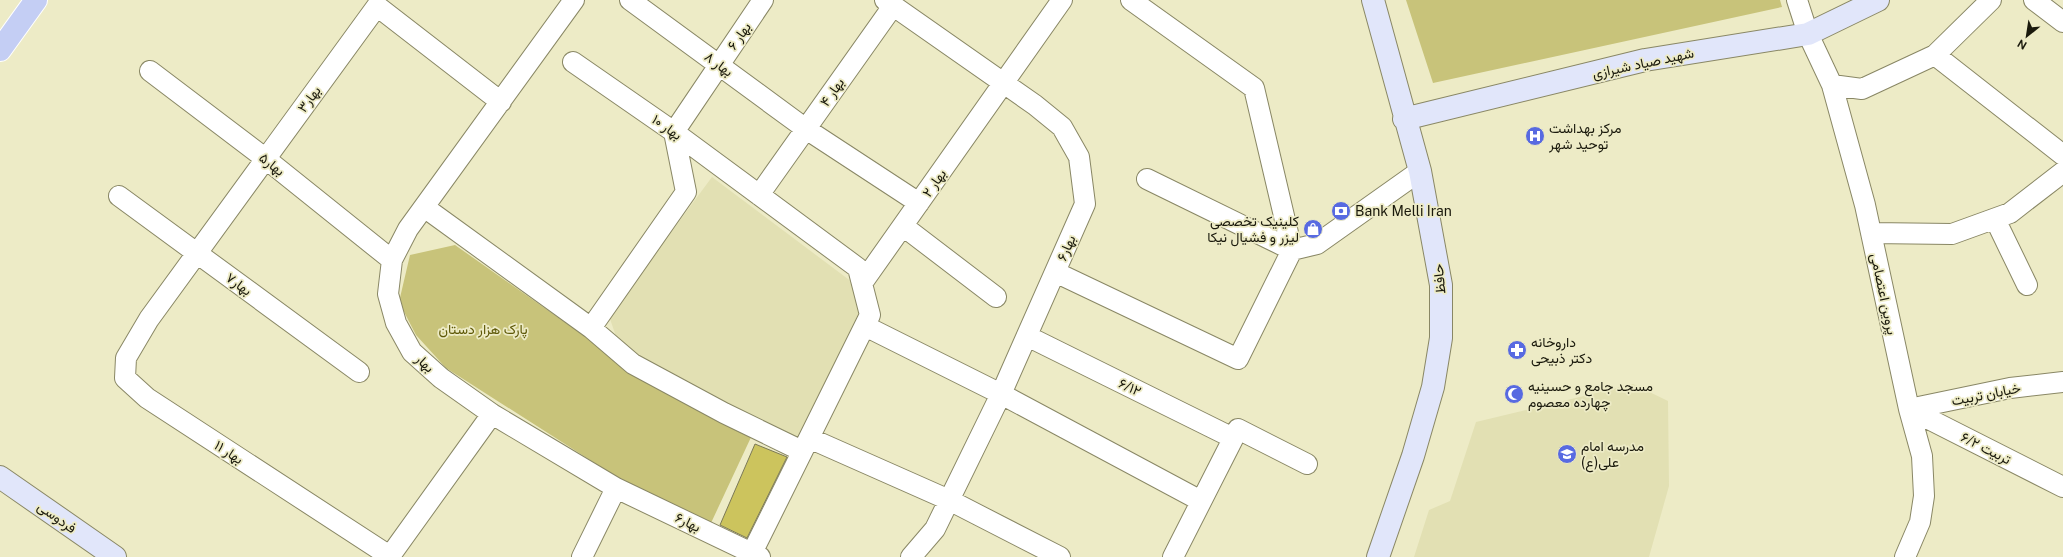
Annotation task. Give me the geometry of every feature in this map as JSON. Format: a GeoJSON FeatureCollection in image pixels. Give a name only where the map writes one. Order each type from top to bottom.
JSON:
{"type":"FeatureCollection","features":[{"type":"Feature","properties":{"kind":"main road"},"geometry":{"type":"LineString","coordinates":[[0,50],[36,0]]}},
{"type":"Feature","properties":{"kind":"main road","name":"حافظ"},"geometry":{"type":"LineString","coordinates":[[1373,0],[1404,119],[1420,172],[1441,285],[1441,338],[1433,387],[1413,456],[1378,557]]}},
{"type":"Feature","properties":{"kind":"main road","name":"شهید صیاد شیرازی"},"geometry":{"type":"LineString","coordinates":[[1404,119],[1645,60],[1808,34],[1878,0]]}},
{"type":"Feature","properties":{"kind":"main road","name":"فردوسی"},"geometry":{"type":"LineString","coordinates":[[0,476],[115,557]]}},
{"type":"Feature","properties":{"kind":"street","name":"بهار"},"geometry":{"type":"LineString","coordinates":[[574,0],[408,229],[392,260],[388,294],[396,323],[412,352],[441,378],[492,414],[616,488]]}},
{"type":"Feature","properties":{"kind":"street","name":"بهار ۸"},"geometry":{"type":"LineString","coordinates":[[630,0],[806,129],[919,203]]}},
{"type":"Feature","properties":{"kind":"street","name":"بهار ۶"},"geometry":{"type":"LineString","coordinates":[[674,132],[763,0]]}},
{"type":"Feature","properties":{"kind":"street","name":"بهار ۲"},"geometry":{"type":"LineString","coordinates":[[863,282],[1062,0]]}},
{"type":"Feature","properties":{"kind":"street"},"geometry":{"type":"LineString","coordinates":[[1055,272],[1238,359],[1292,250],[1254,88],[1132,0]]}},
{"type":"Feature","properties":{"kind":"street","name":"پروین اعتصامی"},"geometry":{"type":"LineString","coordinates":[[1797,0],[1808,34],[1832,85],[1871,233],[1909,409],[1922,456],[1924,496],[1920,522],[1905,557]]}},
{"type":"Feature","properties":{"kind":"street"},"geometry":{"type":"LineString","coordinates":[[1832,85],[1862,89],[1935,55],[1991,0]]}},
{"type":"Feature","properties":{"kind":"street"},"geometry":{"type":"LineString","coordinates":[[2034,0],[2063,22]]}},
{"type":"Feature","properties":{"kind":"street","name":"بهار۶"},"geometry":{"type":"LineString","coordinates":[[889,3],[1035,105],[1062,127],[1079,157],[1085,204],[1001,394],[935,529],[911,557]]}},
{"type":"Feature","properties":{"kind":"street","name":"بهار ۴"},"geometry":{"type":"LineString","coordinates":[[759,195],[806,129],[889,3]]}},
{"type":"Feature","properties":{"kind":"street","name":"بهار۳"},"geometry":{"type":"LineString","coordinates":[[149,319],[377,6],[501,102]]}},
{"type":"Feature","properties":{"kind":"street"},"geometry":{"type":"LineString","coordinates":[[1935,55],[2063,155]]}},
{"type":"Feature","properties":{"kind":"street","name":"بهار ۱۰"},"geometry":{"type":"LineString","coordinates":[[573,62],[674,132],[858,268],[863,282],[870,315],[805,445],[756,555]]}},
{"type":"Feature","properties":{"kind":"street","name":"بهار۵"},"geometry":{"type":"LineString","coordinates":[[150,71],[266,159],[392,260]]}},
{"type":"Feature","properties":{"kind":"street"},"geometry":{"type":"LineString","coordinates":[[591,328],[686,192],[674,132]]}},
{"type":"Feature","properties":{"kind":"street"},"geometry":{"type":"LineString","coordinates":[[1147,179],[1292,250],[1316,244],[1420,172]]}},
{"type":"Feature","properties":{"kind":"street"},"geometry":{"type":"LineString","coordinates":[[1871,233],[1952,234],[2010,213],[2063,172]]}},
{"type":"Feature","properties":{"kind":"street","name":"بهار۷"},"geometry":{"type":"LineString","coordinates":[[119,196],[359,372]]}},
{"type":"Feature","properties":{"kind":"street"},"geometry":{"type":"LineString","coordinates":[[424,207],[591,328],[633,364],[805,445],[949,500],[1060,557]]}},
{"type":"Feature","properties":{"kind":"street"},"geometry":{"type":"LineString","coordinates":[[1995,219],[2027,285]]}},
{"type":"Feature","properties":{"kind":"street"},"geometry":{"type":"LineString","coordinates":[[903,226],[996,297]]}},
{"type":"Feature","properties":{"kind":"street","name":"بهار ۱۱"},"geometry":{"type":"LineString","coordinates":[[149,319],[126,358],[125,378],[146,398],[390,557]]}},
{"type":"Feature","properties":{"kind":"street"},"geometry":{"type":"LineString","coordinates":[[865,326],[1001,394],[1201,501]]}},
{"type":"Feature","properties":{"kind":"street","name":"۶/۱۲"},"geometry":{"type":"LineString","coordinates":[[1027,336],[1233,438]]}},
{"type":"Feature","properties":{"kind":"street","name":"خیابان تربیت"},"geometry":{"type":"LineString","coordinates":[[1909,409],[2010,388],[2063,382]]}},
{"type":"Feature","properties":{"kind":"street","name":"تربیت ۶/۲"},"geometry":{"type":"LineString","coordinates":[[1909,409],[2063,487]]}},
{"type":"Feature","properties":{"kind":"street"},"geometry":{"type":"LineString","coordinates":[[390,557],[492,414]]}},
{"type":"Feature","properties":{"kind":"street"},"geometry":{"type":"LineString","coordinates":[[1173,557],[1238,429],[1307,464]]}},
{"type":"Feature","properties":{"kind":"street","name":"بهار۶"},"geometry":{"type":"LineString","coordinates":[[616,488],[756,555]]}},
{"type":"Feature","properties":{"kind":"street"},"geometry":{"type":"LineString","coordinates":[[582,557],[616,488]]}},
{"type":"Feature","properties":{"kind":"shaded area"},"geometry":{"type":"Polygon","coordinates":[[[712,177],[856,285],[864,313],[805,434],[785,439],[620,348],[609,316],[712,177]]]}},
{"type":"Feature","properties":{"kind":"shaded area","name":"مدرسه امام علی(ع)"},"geometry":{"type":"Polygon","coordinates":[[[1633,384],[1668,401],[1669,486],[1649,557],[1414,557],[1429,510],[1450,501],[1476,422],[1633,384]]]}},
{"type":"Feature","properties":{"kind":"green space"},"geometry":{"type":"Polygon","coordinates":[[[1406,0],[1780,0],[1782,7],[1433,83],[1406,0]]]}},
{"type":"Feature","properties":{"kind":"green space","name":"پارک هزار دستان"},"geometry":{"type":"Polygon","coordinates":[[[455,245],[610,354],[753,433],[711,523],[615,476],[446,368],[416,335],[399,302],[410,255],[455,245]]]}},
{"type":"Feature","properties":{"kind":"building"},"geometry":{"type":"Polygon","coordinates":[[[755,444],[787,457],[747,538],[720,525],[755,444]]]}},
{"type":"Feature","properties":{"kind":"place","name":"مرکز بهداشت توحید شهر"},"geometry":{"type":"Point","coordinates":[1535,136]}},
{"type":"Feature","properties":{"kind":"place","name":"Bank Melli Iran"},"geometry":{"type":"Point","coordinates":[1341,211]}},
{"type":"Feature","properties":{"kind":"place","name":"کلینیک تخصصی لیزر و فشیال نیکا"},"geometry":{"type":"Point","coordinates":[1313,229]}},
{"type":"Feature","properties":{"kind":"place","name":"داروخانه دکتر ذبیحی"},"geometry":{"type":"Point","coordinates":[1517,350]}},
{"type":"Feature","properties":{"kind":"place","name":"مسجد جامع و حسینیه چهارده معصوم"},"geometry":{"type":"Point","coordinates":[1514,394]}},
{"type":"Feature","properties":{"kind":"place","name":"مدرسه امام علی(ع)"},"geometry":{"type":"Point","coordinates":[1567,454]}}]}
